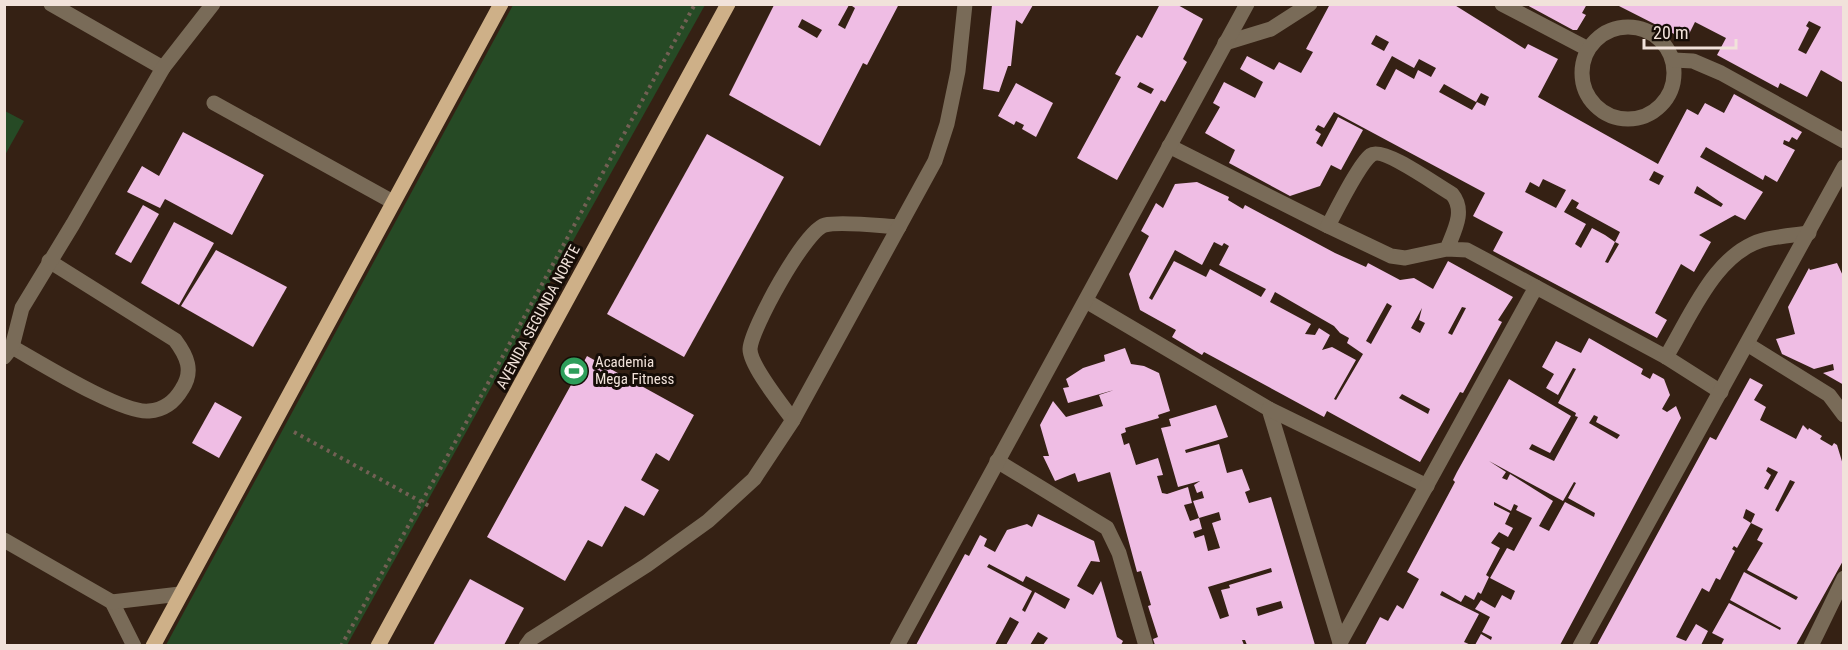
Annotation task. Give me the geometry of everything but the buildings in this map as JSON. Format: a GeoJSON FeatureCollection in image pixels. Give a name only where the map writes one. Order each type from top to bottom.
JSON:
{"type":"FeatureCollection","features":[{"type":"Feature","properties":{"kind":"main road"},"geometry":{"type":"LineString","coordinates":[[153,645],[501,4]]}},
{"type":"Feature","properties":{"kind":"main road","name":"AVENIDA SEGUNDA NORTE"},"geometry":{"type":"LineString","coordinates":[[378,645],[450,517],[728,4]]}},
{"type":"Feature","properties":{"kind":"street"},"geometry":{"type":"LineString","coordinates":[[51,4],[163,68]]}},
{"type":"Feature","properties":{"kind":"street"},"geometry":{"type":"LineString","coordinates":[[49,261],[175,340],[188,357],[188,380],[174,402],[149,411],[125,408],[8,352],[22,308],[49,261],[74,224],[163,68],[213,4]]}},
{"type":"Feature","properties":{"kind":"street"},"geometry":{"type":"LineString","coordinates":[[526,645],[531,639],[647,565],[708,521],[754,479],[793,420],[935,160],[947,124],[958,71],[965,4]]}},
{"type":"Feature","properties":{"kind":"street"},"geometry":{"type":"LineString","coordinates":[[897,645],[1247,4]]}},
{"type":"Feature","properties":{"kind":"street"},"geometry":{"type":"LineString","coordinates":[[1225,43],[1271,29],[1310,4]]}},
{"type":"Feature","properties":{"kind":"street"},"geometry":{"type":"LineString","coordinates":[[1502,4],[1588,49]]}},
{"type":"Feature","properties":{"kind":"street"},"geometry":{"type":"LineString","coordinates":[[1635,26],[1652,32],[1665,43],[1674,60],[1675,80],[1667,99],[1652,113],[1632,120],[1612,117],[1595,106],[1584,89],[1581,68],[1588,49],[1600,35],[1617,27],[1635,26]]}},
{"type":"Feature","properties":{"kind":"street"},"geometry":{"type":"LineString","coordinates":[[1674,60],[1693,61],[1721,72],[1844,141]]}},
{"type":"Feature","properties":{"kind":"street"},"geometry":{"type":"LineString","coordinates":[[214,103],[393,202]]}},
{"type":"Feature","properties":{"kind":"street"},"geometry":{"type":"LineString","coordinates":[[1169,146],[1391,256],[1405,258],[1447,249],[1467,250],[1666,357],[1721,392]]}},
{"type":"Feature","properties":{"kind":"street"},"geometry":{"type":"LineString","coordinates":[[1328,226],[1367,160],[1376,153],[1389,156],[1452,195],[1458,202],[1460,209],[1447,249]]}},
{"type":"Feature","properties":{"kind":"street"},"geometry":{"type":"LineString","coordinates":[[1580,645],[1809,233],[1838,193],[1844,167]]}},
{"type":"Feature","properties":{"kind":"street"},"geometry":{"type":"LineString","coordinates":[[793,420],[757,368],[750,351],[754,334],[795,256],[808,237],[824,225],[899,227]]}},
{"type":"Feature","properties":{"kind":"street"},"geometry":{"type":"LineString","coordinates":[[1666,357],[1722,264],[1743,249],[1766,239],[1809,233]]}},
{"type":"Feature","properties":{"kind":"street"},"geometry":{"type":"LineString","coordinates":[[1341,644],[1536,287]]}},
{"type":"Feature","properties":{"kind":"street"},"geometry":{"type":"LineString","coordinates":[[1086,301],[1269,409],[1427,486]]}},
{"type":"Feature","properties":{"kind":"street"},"geometry":{"type":"LineString","coordinates":[[1747,344],[1829,394],[1844,415]]}},
{"type":"Feature","properties":{"kind":"street"},"geometry":{"type":"LineString","coordinates":[[1269,409],[1341,644]]}},
{"type":"Feature","properties":{"kind":"street"},"geometry":{"type":"LineString","coordinates":[[997,461],[1107,528],[1119,553],[1141,641]]}},
{"type":"Feature","properties":{"kind":"street"},"geometry":{"type":"LineString","coordinates":[[4,540],[112,602],[134,645]]}},
{"type":"Feature","properties":{"kind":"street"},"geometry":{"type":"LineString","coordinates":[[1812,645],[1844,578]]}},
{"type":"Feature","properties":{"kind":"street"},"geometry":{"type":"LineString","coordinates":[[112,602],[180,594]]}},
{"type":"Feature","properties":{"kind":"path"},"geometry":{"type":"LineString","coordinates":[[341,645],[695,4]]}},
{"type":"Feature","properties":{"kind":"path"},"geometry":{"type":"LineString","coordinates":[[275,421],[450,517]]}},
{"type":"Feature","properties":{"kind":"green space"},"geometry":{"type":"Polygon","coordinates":[[[513,5],[705,5],[347,645],[166,645],[513,5]]]}},
{"type":"Feature","properties":{"kind":"green space"},"geometry":{"type":"Polygon","coordinates":[[[5,111],[24,121],[5,155],[5,111]]]}},
{"type":"Feature","properties":{"kind":"place","name":"Academia Mega Fitness"},"geometry":{"type":"Point","coordinates":[574,371]}}]}
